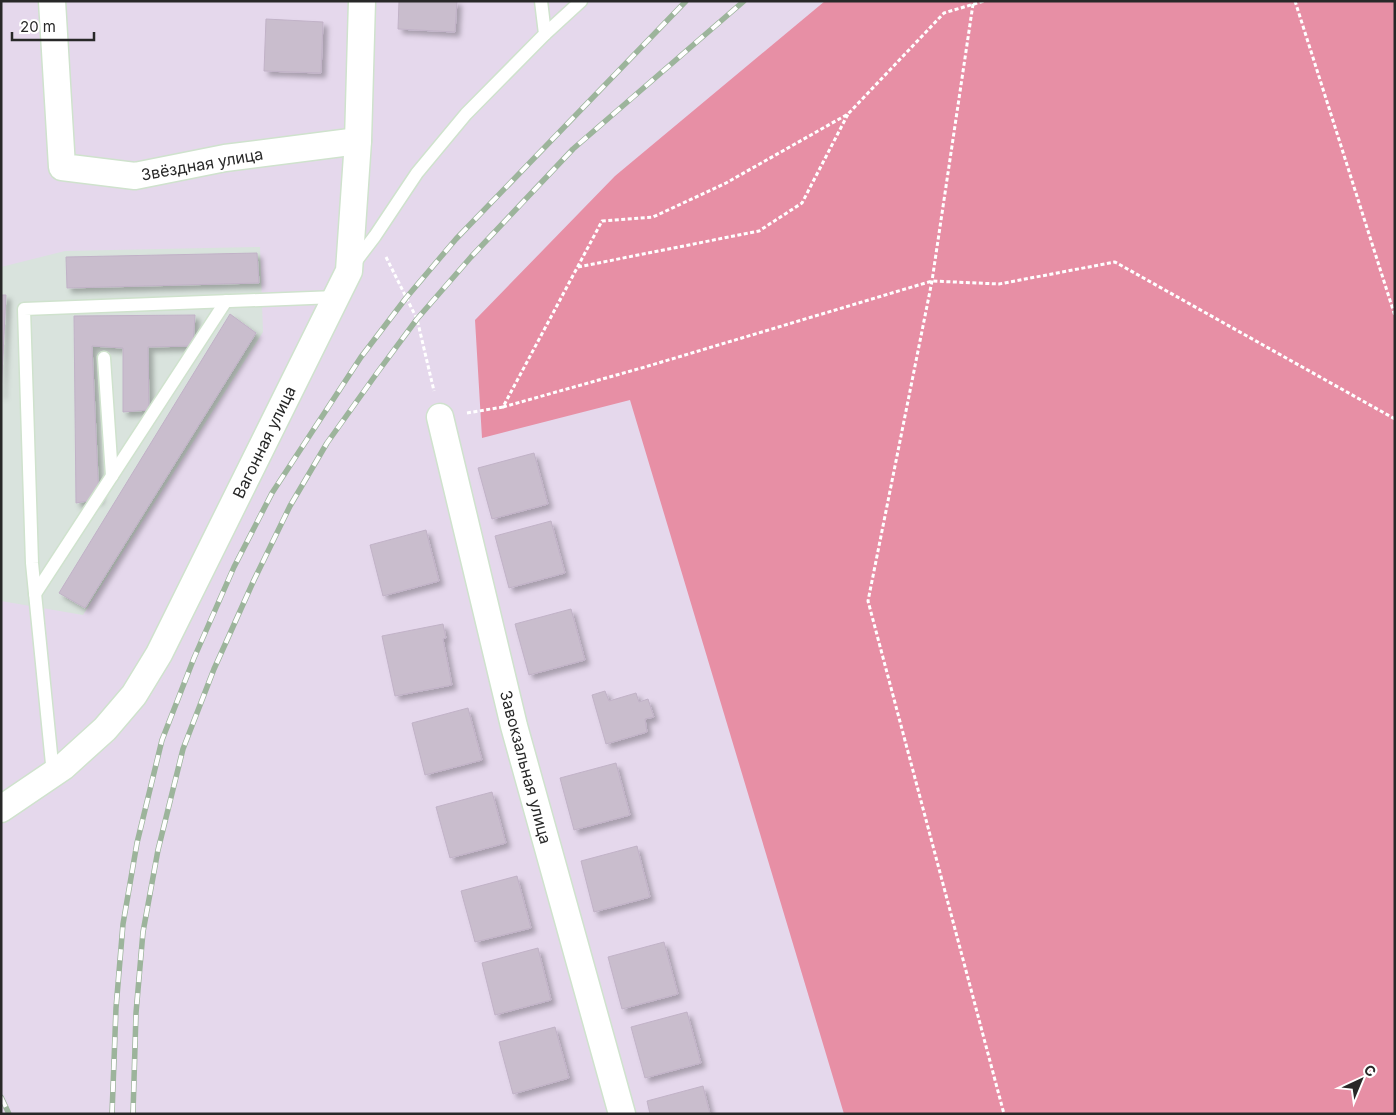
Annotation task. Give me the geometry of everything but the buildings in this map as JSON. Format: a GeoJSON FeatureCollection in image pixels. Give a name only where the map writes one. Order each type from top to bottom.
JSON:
{"type":"FeatureCollection","features":[{"type":"Feature","properties":{"kind":"street","name":"Звёздная улица"},"geometry":{"type":"LineString","coordinates":[[52,1],[62,168],[135,176],[225,158],[358,141]]}},
{"type":"Feature","properties":{"kind":"street","name":"Вагонная улица"},"geometry":{"type":"LineString","coordinates":[[1,809],[62,767],[105,729],[134,695],[159,654],[349,272],[358,141],[362,1]]}},
{"type":"Feature","properties":{"kind":"street","name":"Завокзальная улица"},"geometry":{"type":"LineString","coordinates":[[440,417],[514,726],[622,1114]]}},
{"type":"Feature","properties":{"kind":"lane"},"geometry":{"type":"LineString","coordinates":[[541,1],[545,34]]}},
{"type":"Feature","properties":{"kind":"lane"},"geometry":{"type":"LineString","coordinates":[[349,272],[418,172],[460,122],[545,34],[581,1]]}},
{"type":"Feature","properties":{"kind":"lane"},"geometry":{"type":"LineString","coordinates":[[53,774],[32,563],[24,309],[336,297]]}},
{"type":"Feature","properties":{"kind":"lane"},"geometry":{"type":"LineString","coordinates":[[35,594],[226,301]]}},
{"type":"Feature","properties":{"kind":"lane"},"geometry":{"type":"LineString","coordinates":[[104,358],[112,476]]}},
{"type":"Feature","properties":{"kind":"path"},"geometry":{"type":"LineString","coordinates":[[577,268],[759,231],[802,204],[848,114],[944,13],[984,1]]}},
{"type":"Feature","properties":{"kind":"path"},"geometry":{"type":"LineString","coordinates":[[1295,1],[1395,316]]}},
{"type":"Feature","properties":{"kind":"path"},"geometry":{"type":"LineString","coordinates":[[973,4],[932,281],[868,601],[1004,1114]]}},
{"type":"Feature","properties":{"kind":"path"},"geometry":{"type":"LineString","coordinates":[[503,407],[602,221],[653,217],[726,183],[848,114]]}},
{"type":"Feature","properties":{"kind":"path"},"geometry":{"type":"LineString","coordinates":[[375,236],[417,319],[440,417],[503,407],[645,367],[932,281],[999,284],[1115,262],[1395,419]]}},
{"type":"Feature","properties":{"kind":"shaded area"},"geometry":{"type":"Polygon","coordinates":[[[825,1],[1395,1],[1395,1114],[844,1114],[630,400],[482,438],[475,320],[615,176],[825,1]]]}},
{"type":"Feature","properties":{"kind":"shaded area"},"geometry":{"type":"Polygon","coordinates":[[[260,247],[263,332],[83,615],[1,601],[1,267],[65,251],[260,247]]]}},
{"type":"Feature","properties":{"kind":"railway"},"geometry":{"type":"LineString","coordinates":[[112,1114],[116,1008],[123,924],[137,843],[162,740],[194,658],[234,567],[272,493],[361,357],[406,298],[456,239],[686,1]]}},
{"type":"Feature","properties":{"kind":"railway"},"geometry":{"type":"LineString","coordinates":[[133,1114],[136,1013],[143,932],[158,850],[183,749],[214,669],[290,506],[327,443],[377,373],[417,319],[471,257],[573,149],[744,1]]}},
{"type":"Feature","properties":{"kind":"railway"},"geometry":{"type":"LineString","coordinates":[[1,1097],[9,1114]]}}]}
